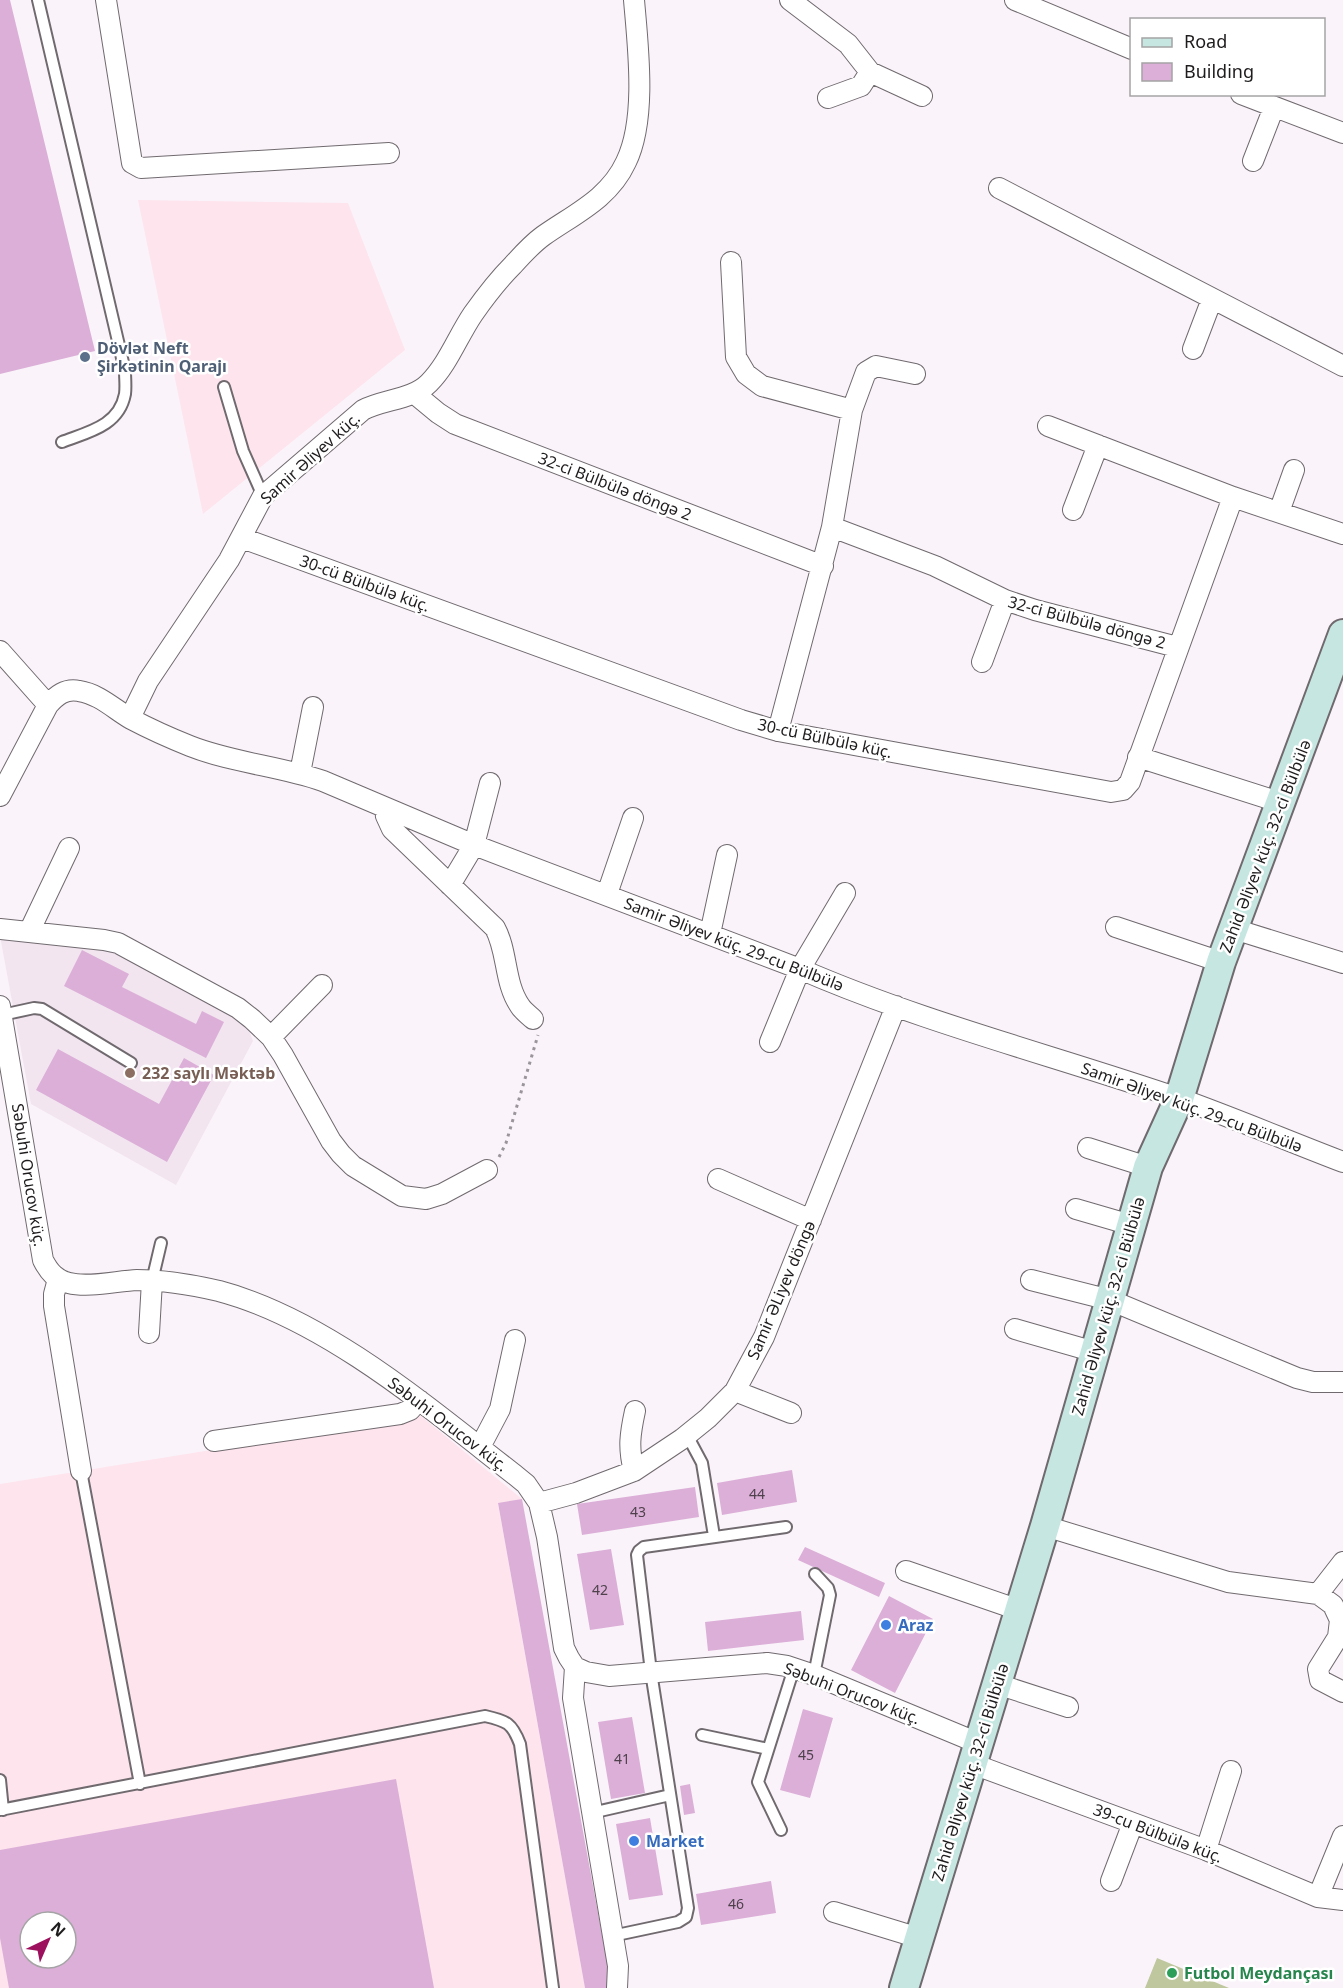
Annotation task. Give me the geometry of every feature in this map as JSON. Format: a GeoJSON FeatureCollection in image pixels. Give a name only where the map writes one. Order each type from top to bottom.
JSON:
{"type":"FeatureCollection","features":[{"type":"Feature","properties":{"kind":"street"},"geometry":{"type":"LineString","coordinates":[[106,0],[132,163],[141,168],[389,153]]}},
{"type":"Feature","properties":{"kind":"street","name":"Samir Əliyev küç."},"geometry":{"type":"LineString","coordinates":[[130,718],[148,681],[242,538],[263,496],[363,410],[376,403],[415,394],[428,384],[440,370],[474,313],[512,266],[541,238],[591,206],[615,183],[627,161],[636,136],[637,37],[634,0]]}},
{"type":"Feature","properties":{"kind":"street"},"geometry":{"type":"LineString","coordinates":[[790,0],[848,44],[870,72],[922,96]]}},
{"type":"Feature","properties":{"kind":"street"},"geometry":{"type":"LineString","coordinates":[[1015,0],[1130,49]]}},
{"type":"Feature","properties":{"kind":"street"},"geometry":{"type":"LineString","coordinates":[[828,98],[861,86],[870,72]]}},
{"type":"Feature","properties":{"kind":"street"},"geometry":{"type":"LineString","coordinates":[[1246,96],[1343,133]]}},
{"type":"Feature","properties":{"kind":"street"},"geometry":{"type":"LineString","coordinates":[[1252,161],[1274,107]]}},
{"type":"Feature","properties":{"kind":"street"},"geometry":{"type":"LineString","coordinates":[[999,188],[1343,366]]}},
{"type":"Feature","properties":{"kind":"street"},"geometry":{"type":"LineString","coordinates":[[731,262],[736,357],[746,374],[762,386],[852,410]]}},
{"type":"Feature","properties":{"kind":"street"},"geometry":{"type":"LineString","coordinates":[[1193,349],[1212,299]]}},
{"type":"Feature","properties":{"kind":"street"},"geometry":{"type":"LineString","coordinates":[[778,731],[832,527],[852,410],[866,372],[876,366],[915,374]]}},
{"type":"Feature","properties":{"kind":"street","name":"32-ci Bülbülə döngə 2"},"geometry":{"type":"LineString","coordinates":[[415,394],[455,424],[823,566]]}},
{"type":"Feature","properties":{"kind":"street"},"geometry":{"type":"LineString","coordinates":[[1048,426],[1233,497],[1343,534]]}},
{"type":"Feature","properties":{"kind":"street"},"geometry":{"type":"LineString","coordinates":[[1073,510],[1098,445]]}},
{"type":"Feature","properties":{"kind":"street"},"geometry":{"type":"LineString","coordinates":[[1279,512],[1294,470]]}},
{"type":"Feature","properties":{"kind":"street","name":"30-cü Bülbülə küç."},"geometry":{"type":"LineString","coordinates":[[242,538],[741,720],[778,731],[1111,792],[1123,790],[1130,782],[1233,497]]}},
{"type":"Feature","properties":{"kind":"street","name":"32-ci Bülbülə döngə 2"},"geometry":{"type":"LineString","coordinates":[[832,527],[935,566],[1005,600],[1177,647]]}},
{"type":"Feature","properties":{"kind":"street"},"geometry":{"type":"LineString","coordinates":[[982,662],[1005,600]]}},
{"type":"Feature","properties":{"kind":"street","name":"Zahid Əliyev küç. 32-ci Bülbülə"},"geometry":{"type":"LineString","coordinates":[[903,1988],[1020,1610],[1148,1167],[1179,1099],[1221,962],[1343,634]]}},
{"type":"Feature","properties":{"kind":"street"},"geometry":{"type":"LineString","coordinates":[[0,651],[48,705],[0,796]]}},
{"type":"Feature","properties":{"kind":"street","name":"Samir Əliyev küç. 29-cu Bülbülə"},"geometry":{"type":"LineString","coordinates":[[48,705],[56,696],[66,691],[76,690],[98,697],[130,718],[164,735],[227,758],[300,773],[474,845],[896,1006],[1179,1099],[1343,1162]]}},
{"type":"Feature","properties":{"kind":"street"},"geometry":{"type":"LineString","coordinates":[[300,773],[313,707]]}},
{"type":"Feature","properties":{"kind":"street"},"geometry":{"type":"LineString","coordinates":[[1138,757],[1282,803]]}},
{"type":"Feature","properties":{"kind":"street"},"geometry":{"type":"LineString","coordinates":[[450,885],[474,845],[489,783]]}},
{"type":"Feature","properties":{"kind":"street"},"geometry":{"type":"LineString","coordinates":[[391,811],[386,816],[392,829],[495,928],[502,942],[508,978],[519,1005],[533,1019]]}},
{"type":"Feature","properties":{"kind":"street"},"geometry":{"type":"LineString","coordinates":[[607,894],[633,818]]}},
{"type":"Feature","properties":{"kind":"street"},"geometry":{"type":"LineString","coordinates":[[29,932],[69,848]]}},
{"type":"Feature","properties":{"kind":"street"},"geometry":{"type":"LineString","coordinates":[[710,934],[727,855]]}},
{"type":"Feature","properties":{"kind":"street"},"geometry":{"type":"LineString","coordinates":[[770,1042],[800,969],[845,893]]}},
{"type":"Feature","properties":{"kind":"street"},"geometry":{"type":"LineString","coordinates":[[1116,927],[1221,962]]}},
{"type":"Feature","properties":{"kind":"street"},"geometry":{"type":"LineString","coordinates":[[0,929],[118,943],[238,1008],[271,1037],[331,1141],[341,1154],[353,1166],[402,1196],[426,1199],[442,1194],[487,1170]]}},
{"type":"Feature","properties":{"kind":"street"},"geometry":{"type":"LineString","coordinates":[[1234,929],[1343,963]]}},
{"type":"Feature","properties":{"kind":"street"},"geometry":{"type":"LineString","coordinates":[[271,1037],[322,985]]}},
{"type":"Feature","properties":{"kind":"street","name":"Samir ƏLiyev döngə"},"geometry":{"type":"LineString","coordinates":[[538,1503],[576,1493],[634,1471],[687,1435],[735,1391],[764,1337],[896,1006]]}},
{"type":"Feature","properties":{"kind":"street","name":"Səbuhi Orucov küç."},"geometry":{"type":"LineString","coordinates":[[1,1010],[43,1260],[47,1269],[58,1279],[80,1285],[116,1281],[152,1281],[192,1285],[245,1299],[296,1320],[367,1364],[419,1400],[526,1484],[538,1503],[547,1537],[564,1648],[575,1667],[594,1675],[609,1676],[756,1663],[794,1668],[814,1675],[975,1754]]}},
{"type":"Feature","properties":{"kind":"street"},"geometry":{"type":"LineString","coordinates":[[1088,1148],[1148,1167]]}},
{"type":"Feature","properties":{"kind":"street"},"geometry":{"type":"LineString","coordinates":[[718,1179],[811,1220]]}},
{"type":"Feature","properties":{"kind":"street"},"geometry":{"type":"LineString","coordinates":[[1076,1209],[1131,1225]]}},
{"type":"Feature","properties":{"kind":"street"},"geometry":{"type":"LineString","coordinates":[[58,1279],[54,1306],[81,1471]]}},
{"type":"Feature","properties":{"kind":"street"},"geometry":{"type":"LineString","coordinates":[[1031,1280],[1110,1300],[1298,1378],[1313,1382],[1343,1382]]}},
{"type":"Feature","properties":{"kind":"street"},"geometry":{"type":"LineString","coordinates":[[149,1333],[152,1281]]}},
{"type":"Feature","properties":{"kind":"street"},"geometry":{"type":"LineString","coordinates":[[1015,1329],[1095,1352]]}},
{"type":"Feature","properties":{"kind":"street"},"geometry":{"type":"LineString","coordinates":[[480,1447],[500,1409],[515,1340]]}},
{"type":"Feature","properties":{"kind":"street"},"geometry":{"type":"LineString","coordinates":[[735,1391],[791,1413]]}},
{"type":"Feature","properties":{"kind":"street"},"geometry":{"type":"LineString","coordinates":[[214,1441],[400,1414],[410,1410],[419,1400]]}},
{"type":"Feature","properties":{"kind":"street"},"geometry":{"type":"LineString","coordinates":[[634,1471],[629,1441],[635,1411]]}},
{"type":"Feature","properties":{"kind":"street"},"geometry":{"type":"LineString","coordinates":[[1044,1526],[1228,1582],[1318,1594],[1333,1605],[1340,1620],[1338,1637],[1318,1669],[1320,1680],[1343,1692]]}},
{"type":"Feature","properties":{"kind":"street"},"geometry":{"type":"LineString","coordinates":[[1318,1594],[1343,1562]]}},
{"type":"Feature","properties":{"kind":"street"},"geometry":{"type":"LineString","coordinates":[[906,1571],[1020,1610]]}},
{"type":"Feature","properties":{"kind":"street"},"geometry":{"type":"LineString","coordinates":[[575,1667],[573,1698],[618,1966],[617,1988]]}},
{"type":"Feature","properties":{"kind":"street"},"geometry":{"type":"LineString","coordinates":[[997,1684],[1068,1707]]}},
{"type":"Feature","properties":{"kind":"street","name":"39-cu Bülbülə küç."},"geometry":{"type":"LineString","coordinates":[[975,1754],[1133,1824],[1206,1850],[1318,1897],[1343,1900]]}},
{"type":"Feature","properties":{"kind":"street"},"geometry":{"type":"LineString","coordinates":[[1206,1850],[1231,1771]]}},
{"type":"Feature","properties":{"kind":"street"},"geometry":{"type":"LineString","coordinates":[[1111,1881],[1133,1824]]}},
{"type":"Feature","properties":{"kind":"street"},"geometry":{"type":"LineString","coordinates":[[1318,1897],[1343,1836]]}},
{"type":"Feature","properties":{"kind":"street"},"geometry":{"type":"LineString","coordinates":[[834,1912],[919,1938]]}},
{"type":"Feature","properties":{"kind":"lane"},"geometry":{"type":"LineString","coordinates":[[38,0],[125,370],[125,395],[115,417],[102,427],[62,442]]}},
{"type":"Feature","properties":{"kind":"lane"},"geometry":{"type":"LineString","coordinates":[[224,387],[243,451],[263,496]]}},
{"type":"Feature","properties":{"kind":"lane"},"geometry":{"type":"LineString","coordinates":[[1,1010],[34,1008],[42,1010],[131,1063]]}},
{"type":"Feature","properties":{"kind":"lane"},"geometry":{"type":"LineString","coordinates":[[152,1281],[161,1243]]}},
{"type":"Feature","properties":{"kind":"lane"},"geometry":{"type":"LineString","coordinates":[[687,1435],[702,1463],[714,1536]]}},
{"type":"Feature","properties":{"kind":"lane"},"geometry":{"type":"LineString","coordinates":[[81,1471],[140,1784]]}},
{"type":"Feature","properties":{"kind":"lane"},"geometry":{"type":"LineString","coordinates":[[612,1936],[678,1922],[686,1917],[688,1908],[651,1672],[637,1555],[644,1547],[786,1527]]}},
{"type":"Feature","properties":{"kind":"lane"},"geometry":{"type":"LineString","coordinates":[[814,1675],[830,1595],[828,1588],[815,1574]]}},
{"type":"Feature","properties":{"kind":"lane"},"geometry":{"type":"LineString","coordinates":[[782,1830],[758,1782],[794,1668]]}},
{"type":"Feature","properties":{"kind":"lane"},"geometry":{"type":"LineString","coordinates":[[0,1779],[2,1810],[485,1716],[505,1720],[515,1730],[520,1744],[553,1988]]}},
{"type":"Feature","properties":{"kind":"lane"},"geometry":{"type":"LineString","coordinates":[[702,1735],[768,1749]]}},
{"type":"Feature","properties":{"kind":"lane"},"geometry":{"type":"LineString","coordinates":[[591,1813],[670,1795]]}},
{"type":"Feature","properties":{"kind":"path"},"geometry":{"type":"LineString","coordinates":[[487,1170],[498,1161],[506,1143],[534,1053],[539,1033],[533,1019]]}},
{"type":"Feature","properties":{"kind":"shaded area"},"geometry":{"type":"Polygon","coordinates":[[[138,200],[348,203],[405,350],[203,514],[138,200]]]}},
{"type":"Feature","properties":{"kind":"shaded area","name":"232 saylı Məktəb"},"geometry":{"type":"Polygon","coordinates":[[[0,936],[107,948],[246,1022],[253,1041],[176,1185],[31,1104],[0,936]]]}},
{"type":"Feature","properties":{"kind":"shaded area"},"geometry":{"type":"Polygon","coordinates":[[[421,1416],[522,1499],[498,1504],[585,1988],[0,1988],[0,1484],[421,1416]]]}},
{"type":"Feature","properties":{"kind":"green space","name":"Futbol Meydançası"},"geometry":{"type":"Polygon","coordinates":[[[1157,1958],[1229,1988],[1145,1988],[1157,1958]]]}},
{"type":"Feature","properties":{"kind":"building"},"geometry":{"type":"Polygon","coordinates":[[[0,0],[10,0],[95,351],[0,374],[0,0]]]}},
{"type":"Feature","properties":{"kind":"building"},"geometry":{"type":"Polygon","coordinates":[[[82,950],[129,974],[122,987],[196,1024],[202,1011],[224,1022],[206,1058],[64,986],[82,950]]]}},
{"type":"Feature","properties":{"kind":"building"},"geometry":{"type":"Polygon","coordinates":[[[58,1049],[159,1104],[184,1058],[214,1075],[167,1162],[36,1090],[58,1049]]]}},
{"type":"Feature","properties":{"kind":"building"},"geometry":{"type":"Polygon","coordinates":[[[792,1470],[797,1502],[722,1515],[717,1483],[792,1470]]]}},
{"type":"Feature","properties":{"kind":"building"},"geometry":{"type":"Polygon","coordinates":[[[695,1487],[699,1517],[582,1535],[577,1504],[695,1487]]]}},
{"type":"Feature","properties":{"kind":"building"},"geometry":{"type":"Polygon","coordinates":[[[522,1499],[607,1962],[608,1988],[585,1988],[498,1503],[522,1499]]]}},
{"type":"Feature","properties":{"kind":"building"},"geometry":{"type":"Polygon","coordinates":[[[805,1547],[885,1583],[879,1597],[798,1560],[805,1547]]]}},
{"type":"Feature","properties":{"kind":"building"},"geometry":{"type":"Polygon","coordinates":[[[611,1549],[624,1625],[590,1630],[577,1554],[611,1549]]]}},
{"type":"Feature","properties":{"kind":"building"},"geometry":{"type":"Polygon","coordinates":[[[889,1596],[933,1619],[895,1693],[851,1670],[889,1596]]]}},
{"type":"Feature","properties":{"kind":"building"},"geometry":{"type":"Polygon","coordinates":[[[801,1611],[804,1640],[708,1651],[705,1622],[801,1611]]]}},
{"type":"Feature","properties":{"kind":"building"},"geometry":{"type":"Polygon","coordinates":[[[803,1709],[833,1718],[810,1798],[780,1790],[803,1709]]]}},
{"type":"Feature","properties":{"kind":"building"},"geometry":{"type":"Polygon","coordinates":[[[632,1717],[645,1793],[611,1799],[598,1722],[632,1717]]]}},
{"type":"Feature","properties":{"kind":"building"},"geometry":{"type":"Polygon","coordinates":[[[396,1779],[434,1988],[9,1988],[0,1938],[0,1850],[396,1779]]]}},
{"type":"Feature","properties":{"kind":"building"},"geometry":{"type":"Polygon","coordinates":[[[690,1784],[695,1813],[684,1815],[680,1786],[690,1784]]]}},
{"type":"Feature","properties":{"kind":"building"},"geometry":{"type":"Polygon","coordinates":[[[650,1818],[663,1895],[629,1900],[616,1824],[650,1818]]]}},
{"type":"Feature","properties":{"kind":"building"},"geometry":{"type":"Polygon","coordinates":[[[771,1881],[776,1913],[701,1925],[696,1894],[771,1881]]]}},
{"type":"Feature","properties":{"kind":"place","name":"Dövlət Neft Şirkətinin Qarajı"},"geometry":{"type":"Point","coordinates":[85,357]}},
{"type":"Feature","properties":{"kind":"place","name":"232 saylı Məktəb"},"geometry":{"type":"Point","coordinates":[130,1073]}},
{"type":"Feature","properties":{"kind":"place","name":"Araz"},"geometry":{"type":"Point","coordinates":[886,1625]}},
{"type":"Feature","properties":{"kind":"place","name":"Market"},"geometry":{"type":"Point","coordinates":[634,1841]}},
{"type":"Feature","properties":{"kind":"place","name":"Futbol Meydançası"},"geometry":{"type":"Point","coordinates":[1172,1973]}}]}
